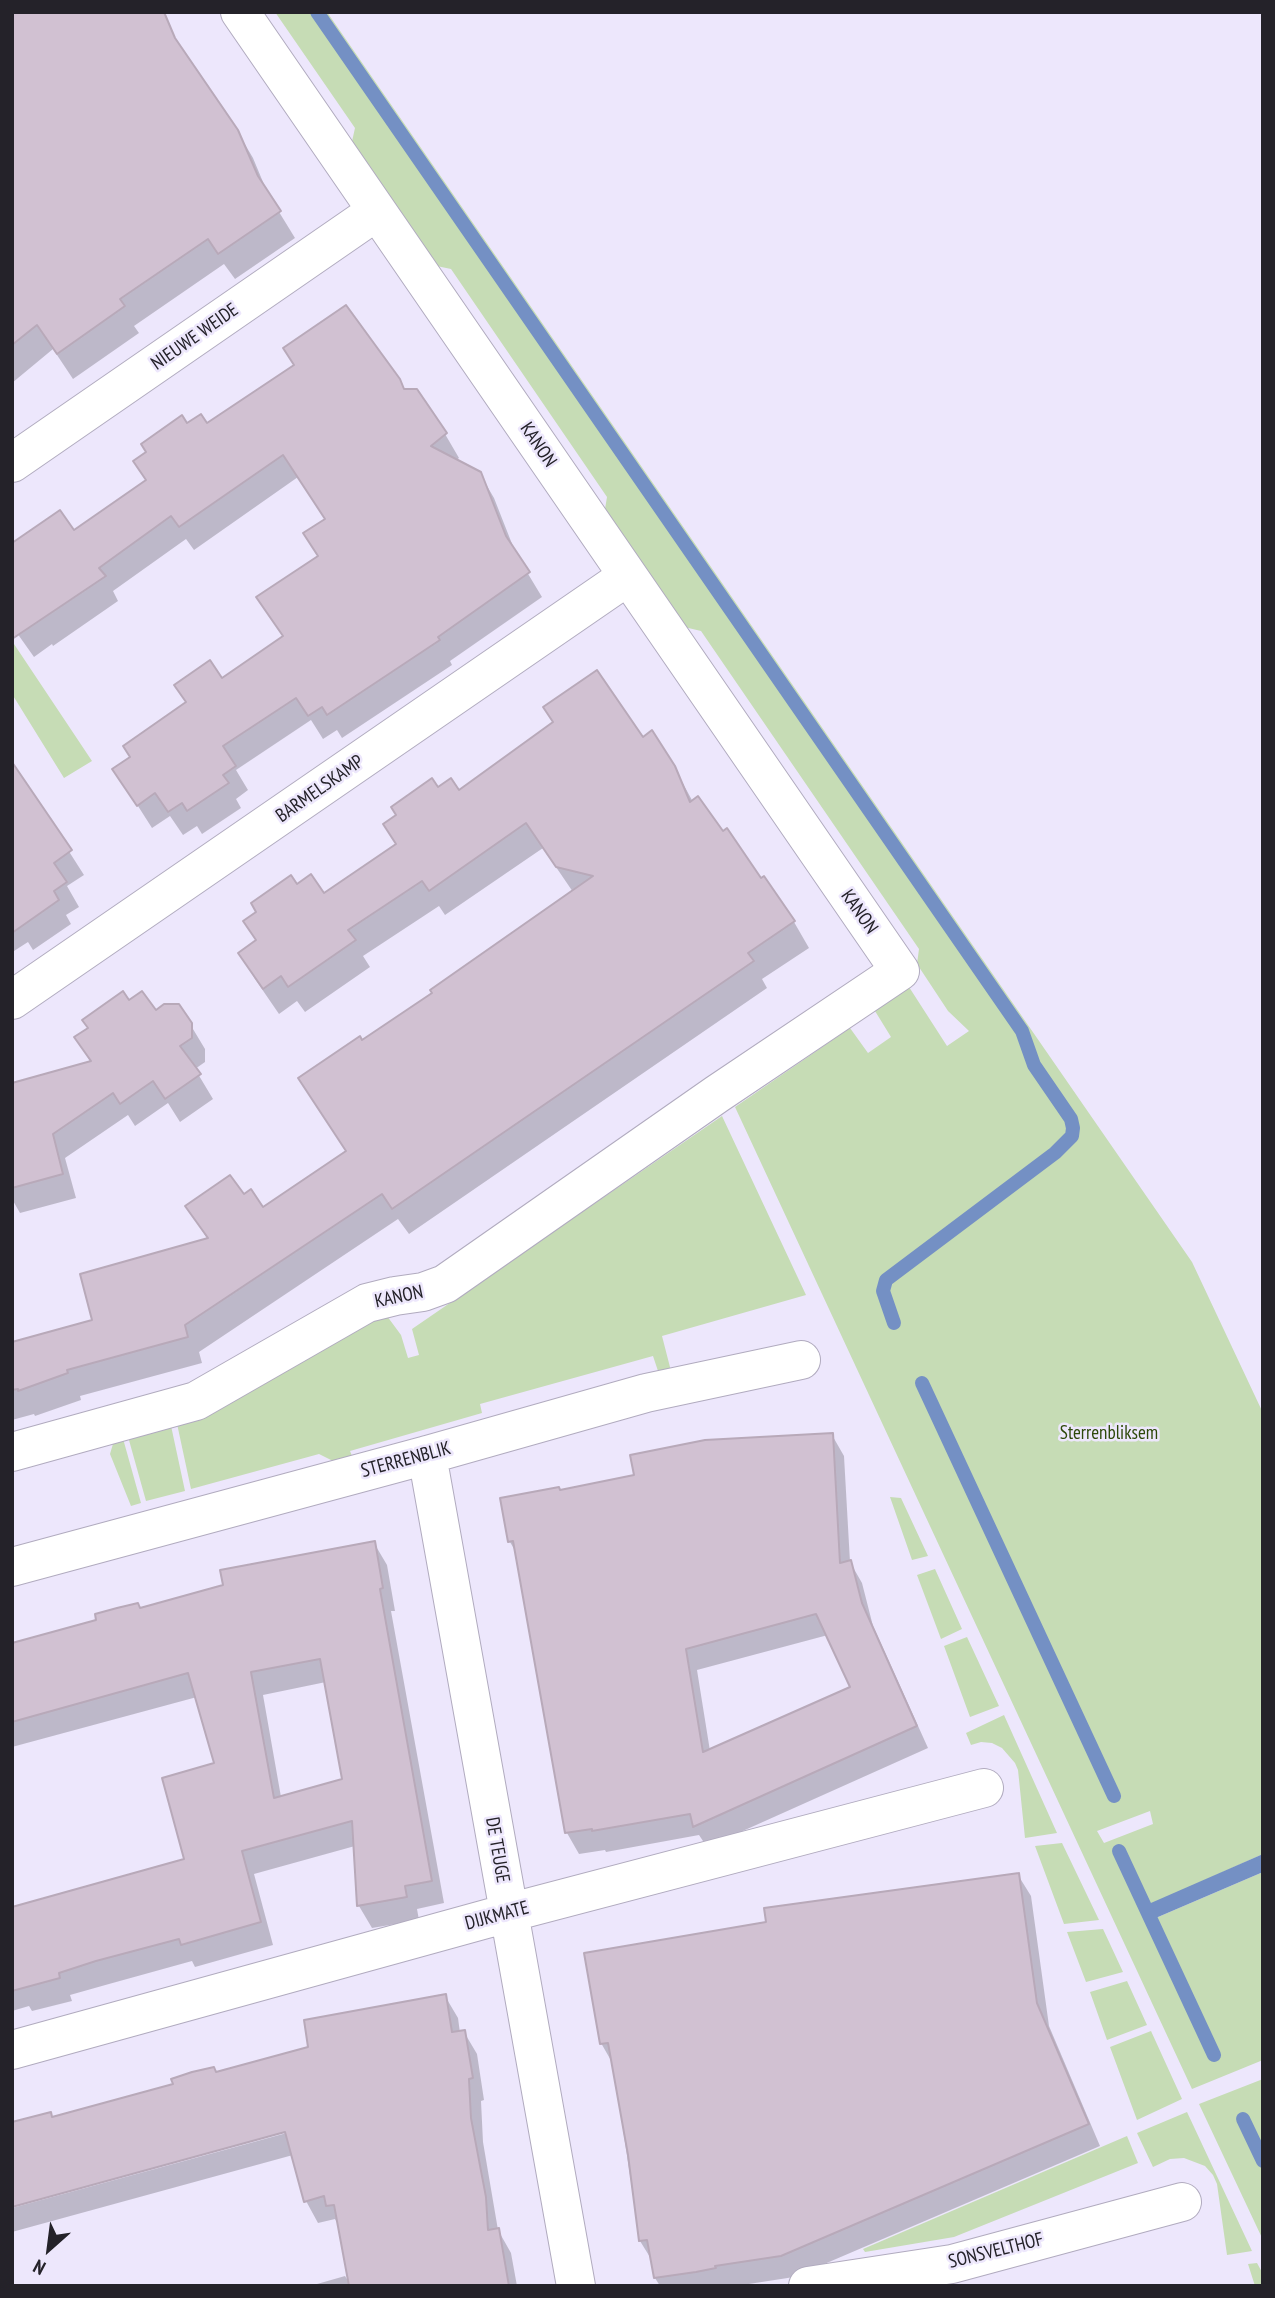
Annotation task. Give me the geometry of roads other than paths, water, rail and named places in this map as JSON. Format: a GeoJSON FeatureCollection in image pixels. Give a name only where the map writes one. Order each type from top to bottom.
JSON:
{"type":"FeatureCollection","features":[{"type":"Feature","properties":{"kind":"street","name":"KANON"},"geometry":{"type":"LineString","coordinates":[[12,1452],[196,1401],[367,1303],[423,1293],[445,1284],[717,1094],[900,971],[240,12]]}},
{"type":"Feature","properties":{"kind":"street","name":"NIEUWE WEIDE"},"geometry":{"type":"LineString","coordinates":[[12,463],[377,211]]}},
{"type":"Feature","properties":{"kind":"street","name":"BARMELSKAMP"},"geometry":{"type":"LineString","coordinates":[[12,1000],[628,576]]}},
{"type":"Feature","properties":{"kind":"street","name":"STERRENBLIK"},"geometry":{"type":"LineString","coordinates":[[12,1567],[646,1393],[801,1360]]}},
{"type":"Feature","properties":{"kind":"street","name":"DE TEUGE"},"geometry":{"type":"LineString","coordinates":[[427,1455],[576,2286]]}},
{"type":"Feature","properties":{"kind":"street","name":"DIJKMATE"},"geometry":{"type":"LineString","coordinates":[[12,2050],[508,1913],[984,1788]]}},
{"type":"Feature","properties":{"kind":"street","name":"SONSVELTHOF"},"geometry":{"type":"LineString","coordinates":[[808,2286],[952,2263],[1182,2202]]}},
{"type":"Feature","properties":{"kind":"water"},"geometry":{"type":"Polygon","coordinates":[[[1263,1854],[1263,1872],[1151,1920],[1144,1906],[1263,1854]]]}},
{"type":"Feature","properties":{"kind":"waterway"},"geometry":{"type":"LineString","coordinates":[[317,12],[1022,1031],[1034,1065],[1071,1119],[1072,1136],[1055,1153],[886,1280],[883,1291],[894,1323]]}},
{"type":"Feature","properties":{"kind":"waterway"},"geometry":{"type":"LineString","coordinates":[[922,1383],[1114,1796]]}},
{"type":"Feature","properties":{"kind":"waterway"},"geometry":{"type":"LineString","coordinates":[[1119,1851],[1214,2055]]}},
{"type":"Feature","properties":{"kind":"waterway"},"geometry":{"type":"LineString","coordinates":[[1243,2119],[1263,2161]]}},
{"type":"Feature","properties":{"kind":"park label","name":"Sterrenbliksem"},"geometry":{"type":"Point","coordinates":[1109,1434]}}]}
